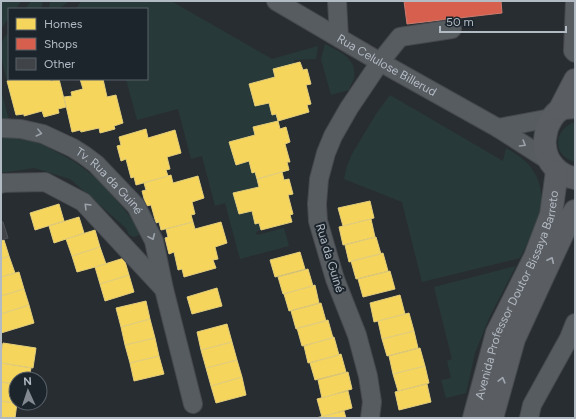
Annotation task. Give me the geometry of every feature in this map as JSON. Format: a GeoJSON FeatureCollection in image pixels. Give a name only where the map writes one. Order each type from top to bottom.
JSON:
{"type":"FeatureCollection","features":[{"type":"Feature","properties":{"kind":"main road"},"geometry":{"type":"LineString","coordinates":[[562,111],[575,80]]}},
{"type":"Feature","properties":{"kind":"main road","name":"Avenida Professor Doutor Bissaya Barreto"},"geometry":{"type":"LineString","coordinates":[[474,418],[497,333],[536,257],[551,215],[560,169],[544,146],[546,132],[562,111]]}},
{"type":"Feature","properties":{"kind":"main road","name":"Avenida Professor Doutor Bissaya Barreto"},"geometry":{"type":"LineString","coordinates":[[492,418],[514,339],[568,222],[575,211]]}},
{"type":"Feature","properties":{"kind":"street","name":"Rua Celulose Billerud"},"geometry":{"type":"LineString","coordinates":[[276,1],[380,62],[498,128],[560,169]]}},
{"type":"Feature","properties":{"kind":"street"},"geometry":{"type":"LineString","coordinates":[[336,1],[339,37]]}},
{"type":"Feature","properties":{"kind":"street"},"geometry":{"type":"LineString","coordinates":[[575,1],[573,51],[575,53]]}},
{"type":"Feature","properties":{"kind":"street","name":"Rua da Guiné"},"geometry":{"type":"LineString","coordinates":[[370,418],[372,402],[368,376],[357,335],[335,279],[318,221],[317,204],[319,179],[326,153],[333,136],[349,108],[380,62],[400,37],[452,29]]}},
{"type":"Feature","properties":{"kind":"street"},"geometry":{"type":"LineString","coordinates":[[498,128],[562,111]]}},
{"type":"Feature","properties":{"kind":"street","name":"Tv. Rua da Guiné"},"geometry":{"type":"LineString","coordinates":[[1,128],[21,129],[43,134],[58,140],[84,155],[115,182],[136,206],[154,241],[164,289]]}},
{"type":"Feature","properties":{"kind":"street"},"geometry":{"type":"LineString","coordinates":[[1,184],[45,182],[83,202],[164,289],[193,404]]}},
{"type":"Feature","properties":{"kind":"street"},"geometry":{"type":"LineString","coordinates":[[529,418],[532,405],[569,338],[575,323]]}},
{"type":"Feature","properties":{"kind":"shaded area"},"geometry":{"type":"Polygon","coordinates":[[[1,1],[21,1],[17,8],[8,8],[8,19],[1,29],[1,1]]]}},
{"type":"Feature","properties":{"kind":"shaded area"},"geometry":{"type":"Polygon","coordinates":[[[31,1],[43,1],[41,8],[26,8],[31,1]]]}},
{"type":"Feature","properties":{"kind":"shaded area"},"geometry":{"type":"Polygon","coordinates":[[[50,1],[69,1],[60,8],[49,8],[50,1]]]}},
{"type":"Feature","properties":{"kind":"shaded area"},"geometry":{"type":"Polygon","coordinates":[[[81,1],[171,1],[272,59],[318,46],[316,59],[294,60],[295,64],[275,77],[249,84],[255,106],[269,103],[272,115],[276,114],[278,121],[253,127],[255,135],[230,142],[236,164],[249,161],[252,173],[255,172],[259,187],[234,194],[239,214],[252,211],[261,230],[256,232],[257,235],[284,228],[289,246],[240,259],[225,203],[215,206],[202,156],[191,159],[178,109],[137,120],[126,80],[148,80],[148,8],[77,8],[81,1]]]}},
{"type":"Feature","properties":{"kind":"shaded area"},"geometry":{"type":"Polygon","coordinates":[[[8,33],[8,80],[11,80],[7,81],[2,52],[3,40],[8,33]]]}},
{"type":"Feature","properties":{"kind":"shaded area"},"geometry":{"type":"Polygon","coordinates":[[[325,44],[346,56],[353,65],[354,78],[349,90],[331,95],[321,59],[325,44]]]}},
{"type":"Feature","properties":{"kind":"shaded area"},"geometry":{"type":"Polygon","coordinates":[[[1,91],[9,120],[1,119],[1,91]]]}},
{"type":"Feature","properties":{"kind":"shaded area"},"geometry":{"type":"Polygon","coordinates":[[[390,95],[503,161],[506,148],[531,167],[540,187],[542,201],[540,218],[520,258],[422,282],[402,202],[344,179],[352,154],[376,114],[390,95]]]}},
{"type":"Feature","properties":{"kind":"shaded area"},"geometry":{"type":"Polygon","coordinates":[[[575,122],[575,162],[563,155],[558,145],[558,140],[562,131],[570,124],[575,122]]]}},
{"type":"Feature","properties":{"kind":"shaded area"},"geometry":{"type":"Polygon","coordinates":[[[1,134],[38,142],[75,162],[103,183],[136,224],[139,235],[134,237],[129,235],[126,228],[70,179],[34,168],[1,173],[1,134]]]}},
{"type":"Feature","properties":{"kind":"shaded area"},"geometry":{"type":"Polygon","coordinates":[[[516,266],[490,316],[475,353],[466,393],[446,398],[441,380],[451,378],[447,361],[452,359],[434,287],[516,266]]]}},
{"type":"Feature","properties":{"kind":"building: Homes"},"geometry":{"type":"Polygon","coordinates":[[[300,62],[303,70],[307,69],[311,84],[306,85],[311,104],[307,105],[309,112],[278,121],[276,114],[272,115],[269,103],[255,106],[249,84],[275,77],[273,69],[300,62]]]}},
{"type":"Feature","properties":{"kind":"building: Homes"},"geometry":{"type":"Polygon","coordinates":[[[59,80],[66,107],[58,109],[59,113],[44,117],[42,111],[24,116],[24,114],[16,115],[7,81],[59,80]]]}},
{"type":"Feature","properties":{"kind":"building: Homes"},"geometry":{"type":"Polygon","coordinates":[[[80,80],[103,80],[107,97],[116,95],[123,123],[114,126],[115,129],[100,133],[99,128],[81,132],[80,130],[72,132],[64,97],[72,96],[71,92],[83,89],[80,80]]]}},
{"type":"Feature","properties":{"kind":"building: Homes"},"geometry":{"type":"Polygon","coordinates":[[[278,121],[280,129],[286,127],[290,142],[285,144],[290,162],[287,162],[289,170],[257,179],[255,172],[252,173],[249,161],[236,165],[229,142],[255,135],[253,127],[278,121]]]}},
{"type":"Feature","properties":{"kind":"building: Homes"},"geometry":{"type":"Polygon","coordinates":[[[146,129],[148,138],[175,130],[181,153],[167,157],[170,169],[166,170],[168,176],[136,185],[134,177],[131,178],[126,159],[121,161],[117,146],[121,145],[119,137],[146,129]]]}},
{"type":"Feature","properties":{"kind":"building: Homes"},"geometry":{"type":"Polygon","coordinates":[[[282,172],[284,180],[289,179],[293,194],[288,195],[293,214],[290,215],[292,222],[261,230],[259,223],[255,224],[252,211],[239,214],[233,193],[259,187],[257,179],[282,172]]]}},
{"type":"Feature","properties":{"kind":"building: Homes"},"geometry":{"type":"Polygon","coordinates":[[[171,175],[173,183],[198,176],[204,198],[192,202],[195,214],[191,215],[193,222],[161,230],[159,222],[156,223],[151,205],[146,206],[142,191],[146,190],[144,183],[171,175]]]}},
{"type":"Feature","properties":{"kind":"building: Homes"},"geometry":{"type":"Polygon","coordinates":[[[370,201],[374,218],[343,226],[338,208],[370,201]]]}},
{"type":"Feature","properties":{"kind":"building: Homes"},"geometry":{"type":"Polygon","coordinates":[[[59,204],[64,221],[35,230],[30,213],[59,204]]]}},
{"type":"Feature","properties":{"kind":"building: Homes"},"geometry":{"type":"Polygon","coordinates":[[[79,217],[84,233],[54,243],[49,226],[79,217]]]}},
{"type":"Feature","properties":{"kind":"building: Homes"},"geometry":{"type":"Polygon","coordinates":[[[371,219],[375,237],[343,245],[339,227],[371,219]]]}},
{"type":"Feature","properties":{"kind":"building: Homes"},"geometry":{"type":"Polygon","coordinates":[[[193,222],[195,229],[221,222],[227,243],[215,247],[218,259],[213,260],[216,268],[184,277],[182,269],[178,270],[174,252],[169,254],[165,238],[168,237],[166,229],[193,222]]]}},
{"type":"Feature","properties":{"kind":"building: Homes"},"geometry":{"type":"Polygon","coordinates":[[[95,230],[100,247],[72,256],[66,239],[95,230]]]}},
{"type":"Feature","properties":{"kind":"building: Homes"},"geometry":{"type":"Polygon","coordinates":[[[376,237],[381,254],[349,262],[345,245],[376,237]]]}},
{"type":"Feature","properties":{"kind":"building: Homes"},"geometry":{"type":"Polygon","coordinates":[[[4,240],[9,256],[1,259],[1,241],[4,240]]]}},
{"type":"Feature","properties":{"kind":"building: Homes"},"geometry":{"type":"Polygon","coordinates":[[[100,247],[106,264],[77,272],[72,256],[100,247]]]}},
{"type":"Feature","properties":{"kind":"building: Homes"},"geometry":{"type":"Polygon","coordinates":[[[300,252],[305,269],[275,277],[270,260],[300,252]]]}},
{"type":"Feature","properties":{"kind":"building: Homes"},"geometry":{"type":"Polygon","coordinates":[[[383,253],[388,271],[356,279],[351,261],[383,253]]]}},
{"type":"Feature","properties":{"kind":"building: Homes"},"geometry":{"type":"Polygon","coordinates":[[[9,256],[15,273],[1,277],[1,259],[9,256]]]}},
{"type":"Feature","properties":{"kind":"building: Homes"},"geometry":{"type":"Polygon","coordinates":[[[124,258],[129,275],[100,284],[95,267],[124,258]]]}},
{"type":"Feature","properties":{"kind":"building: Homes"},"geometry":{"type":"Polygon","coordinates":[[[308,269],[313,286],[283,294],[278,277],[308,269]]]}},
{"type":"Feature","properties":{"kind":"building: Homes"},"geometry":{"type":"Polygon","coordinates":[[[390,271],[395,289],[363,297],[358,279],[390,271]]]}},
{"type":"Feature","properties":{"kind":"building: Homes"},"geometry":{"type":"Polygon","coordinates":[[[19,272],[24,289],[1,296],[1,277],[19,272]]]}},
{"type":"Feature","properties":{"kind":"building: Homes"},"geometry":{"type":"Polygon","coordinates":[[[129,275],[134,292],[105,301],[100,284],[129,275]]]}},
{"type":"Feature","properties":{"kind":"building: Homes"},"geometry":{"type":"Polygon","coordinates":[[[315,285],[319,303],[289,311],[284,294],[315,285]]]}},
{"type":"Feature","properties":{"kind":"building: Homes"},"geometry":{"type":"Polygon","coordinates":[[[217,288],[222,306],[192,314],[187,297],[217,288]]]}},
{"type":"Feature","properties":{"kind":"building: Homes"},"geometry":{"type":"Polygon","coordinates":[[[24,289],[29,305],[1,314],[1,296],[24,289]]]}},
{"type":"Feature","properties":{"kind":"building: Homes"},"geometry":{"type":"Polygon","coordinates":[[[400,295],[405,314],[374,322],[370,303],[400,295]]]}},
{"type":"Feature","properties":{"kind":"building: Homes"},"geometry":{"type":"Polygon","coordinates":[[[146,301],[150,319],[121,327],[116,308],[146,301]]]}},
{"type":"Feature","properties":{"kind":"building: Homes"},"geometry":{"type":"Polygon","coordinates":[[[321,303],[326,321],[296,329],[291,311],[321,303]]]}},
{"type":"Feature","properties":{"kind":"building: Homes"},"geometry":{"type":"Polygon","coordinates":[[[29,305],[34,323],[1,333],[1,314],[29,305]]]}},
{"type":"Feature","properties":{"kind":"building: Homes"},"geometry":{"type":"Polygon","coordinates":[[[409,313],[414,331],[382,339],[378,321],[409,313]]]}},
{"type":"Feature","properties":{"kind":"building: Homes"},"geometry":{"type":"Polygon","coordinates":[[[150,319],[155,338],[125,345],[121,327],[150,319]]]}},
{"type":"Feature","properties":{"kind":"building: Homes"},"geometry":{"type":"Polygon","coordinates":[[[328,320],[333,338],[302,346],[297,328],[328,320]]]}},
{"type":"Feature","properties":{"kind":"building: Homes"},"geometry":{"type":"Polygon","coordinates":[[[227,324],[232,342],[201,350],[197,332],[227,324]]]}},
{"type":"Feature","properties":{"kind":"building: Homes"},"geometry":{"type":"Polygon","coordinates":[[[414,331],[418,348],[387,356],[382,339],[414,331]]]}},
{"type":"Feature","properties":{"kind":"building: Homes"},"geometry":{"type":"Polygon","coordinates":[[[334,337],[339,355],[308,363],[304,346],[334,337]]]}},
{"type":"Feature","properties":{"kind":"building: Homes"},"geometry":{"type":"Polygon","coordinates":[[[155,338],[159,356],[130,363],[125,345],[155,338]]]}},
{"type":"Feature","properties":{"kind":"building: Homes"},"geometry":{"type":"Polygon","coordinates":[[[232,342],[237,360],[206,368],[201,350],[232,342]]]}},
{"type":"Feature","properties":{"kind":"building: Homes"},"geometry":{"type":"Polygon","coordinates":[[[3,343],[36,348],[33,368],[1,363],[3,343]]]}},
{"type":"Feature","properties":{"kind":"building: Homes"},"geometry":{"type":"Polygon","coordinates":[[[420,348],[425,366],[393,374],[389,356],[420,348]]]}},
{"type":"Feature","properties":{"kind":"building: Homes"},"geometry":{"type":"Polygon","coordinates":[[[341,354],[346,372],[315,380],[310,363],[341,354]]]}},
{"type":"Feature","properties":{"kind":"building: Homes"},"geometry":{"type":"Polygon","coordinates":[[[159,356],[164,374],[134,381],[130,363],[159,356]]]}},
{"type":"Feature","properties":{"kind":"building: Homes"},"geometry":{"type":"Polygon","coordinates":[[[237,360],[242,377],[211,386],[206,368],[237,360]]]}},
{"type":"Feature","properties":{"kind":"building: Homes"},"geometry":{"type":"Polygon","coordinates":[[[1,363],[31,368],[30,371],[8,371],[8,383],[1,382],[1,363]]]}},
{"type":"Feature","properties":{"kind":"building: Homes"},"geometry":{"type":"Polygon","coordinates":[[[425,366],[429,383],[398,391],[393,374],[425,366]]]}},
{"type":"Feature","properties":{"kind":"building: Homes"},"geometry":{"type":"Polygon","coordinates":[[[348,372],[352,389],[322,398],[318,380],[348,372]]]}},
{"type":"Feature","properties":{"kind":"building: Homes"},"geometry":{"type":"Polygon","coordinates":[[[242,377],[246,395],[216,403],[211,386],[242,377]]]}},
{"type":"Feature","properties":{"kind":"building: Homes"},"geometry":{"type":"Polygon","coordinates":[[[1,382],[8,383],[8,402],[1,401],[1,382]]]}},
{"type":"Feature","properties":{"kind":"building: Homes"},"geometry":{"type":"Polygon","coordinates":[[[427,384],[431,402],[399,410],[395,392],[427,384]]]}},
{"type":"Feature","properties":{"kind":"building: Homes"},"geometry":{"type":"Polygon","coordinates":[[[348,391],[352,408],[322,417],[317,399],[348,391]]]}},
{"type":"Feature","properties":{"kind":"building: Homes"},"geometry":{"type":"Polygon","coordinates":[[[1,401],[8,402],[8,411],[16,411],[15,418],[1,418],[1,401]]]}},
{"type":"Feature","properties":{"kind":"building: Homes"},"geometry":{"type":"Polygon","coordinates":[[[344,411],[346,418],[316,418],[344,411]]]}},
{"type":"Feature","properties":{"kind":"building: Shops"},"geometry":{"type":"Polygon","coordinates":[[[404,1],[501,1],[502,13],[407,24],[404,1]]]}},
{"type":"Feature","properties":{"kind":"building: Other"},"geometry":{"type":"Polygon","coordinates":[[[1,222],[3,222],[8,238],[1,240],[1,222]]]}}]}
